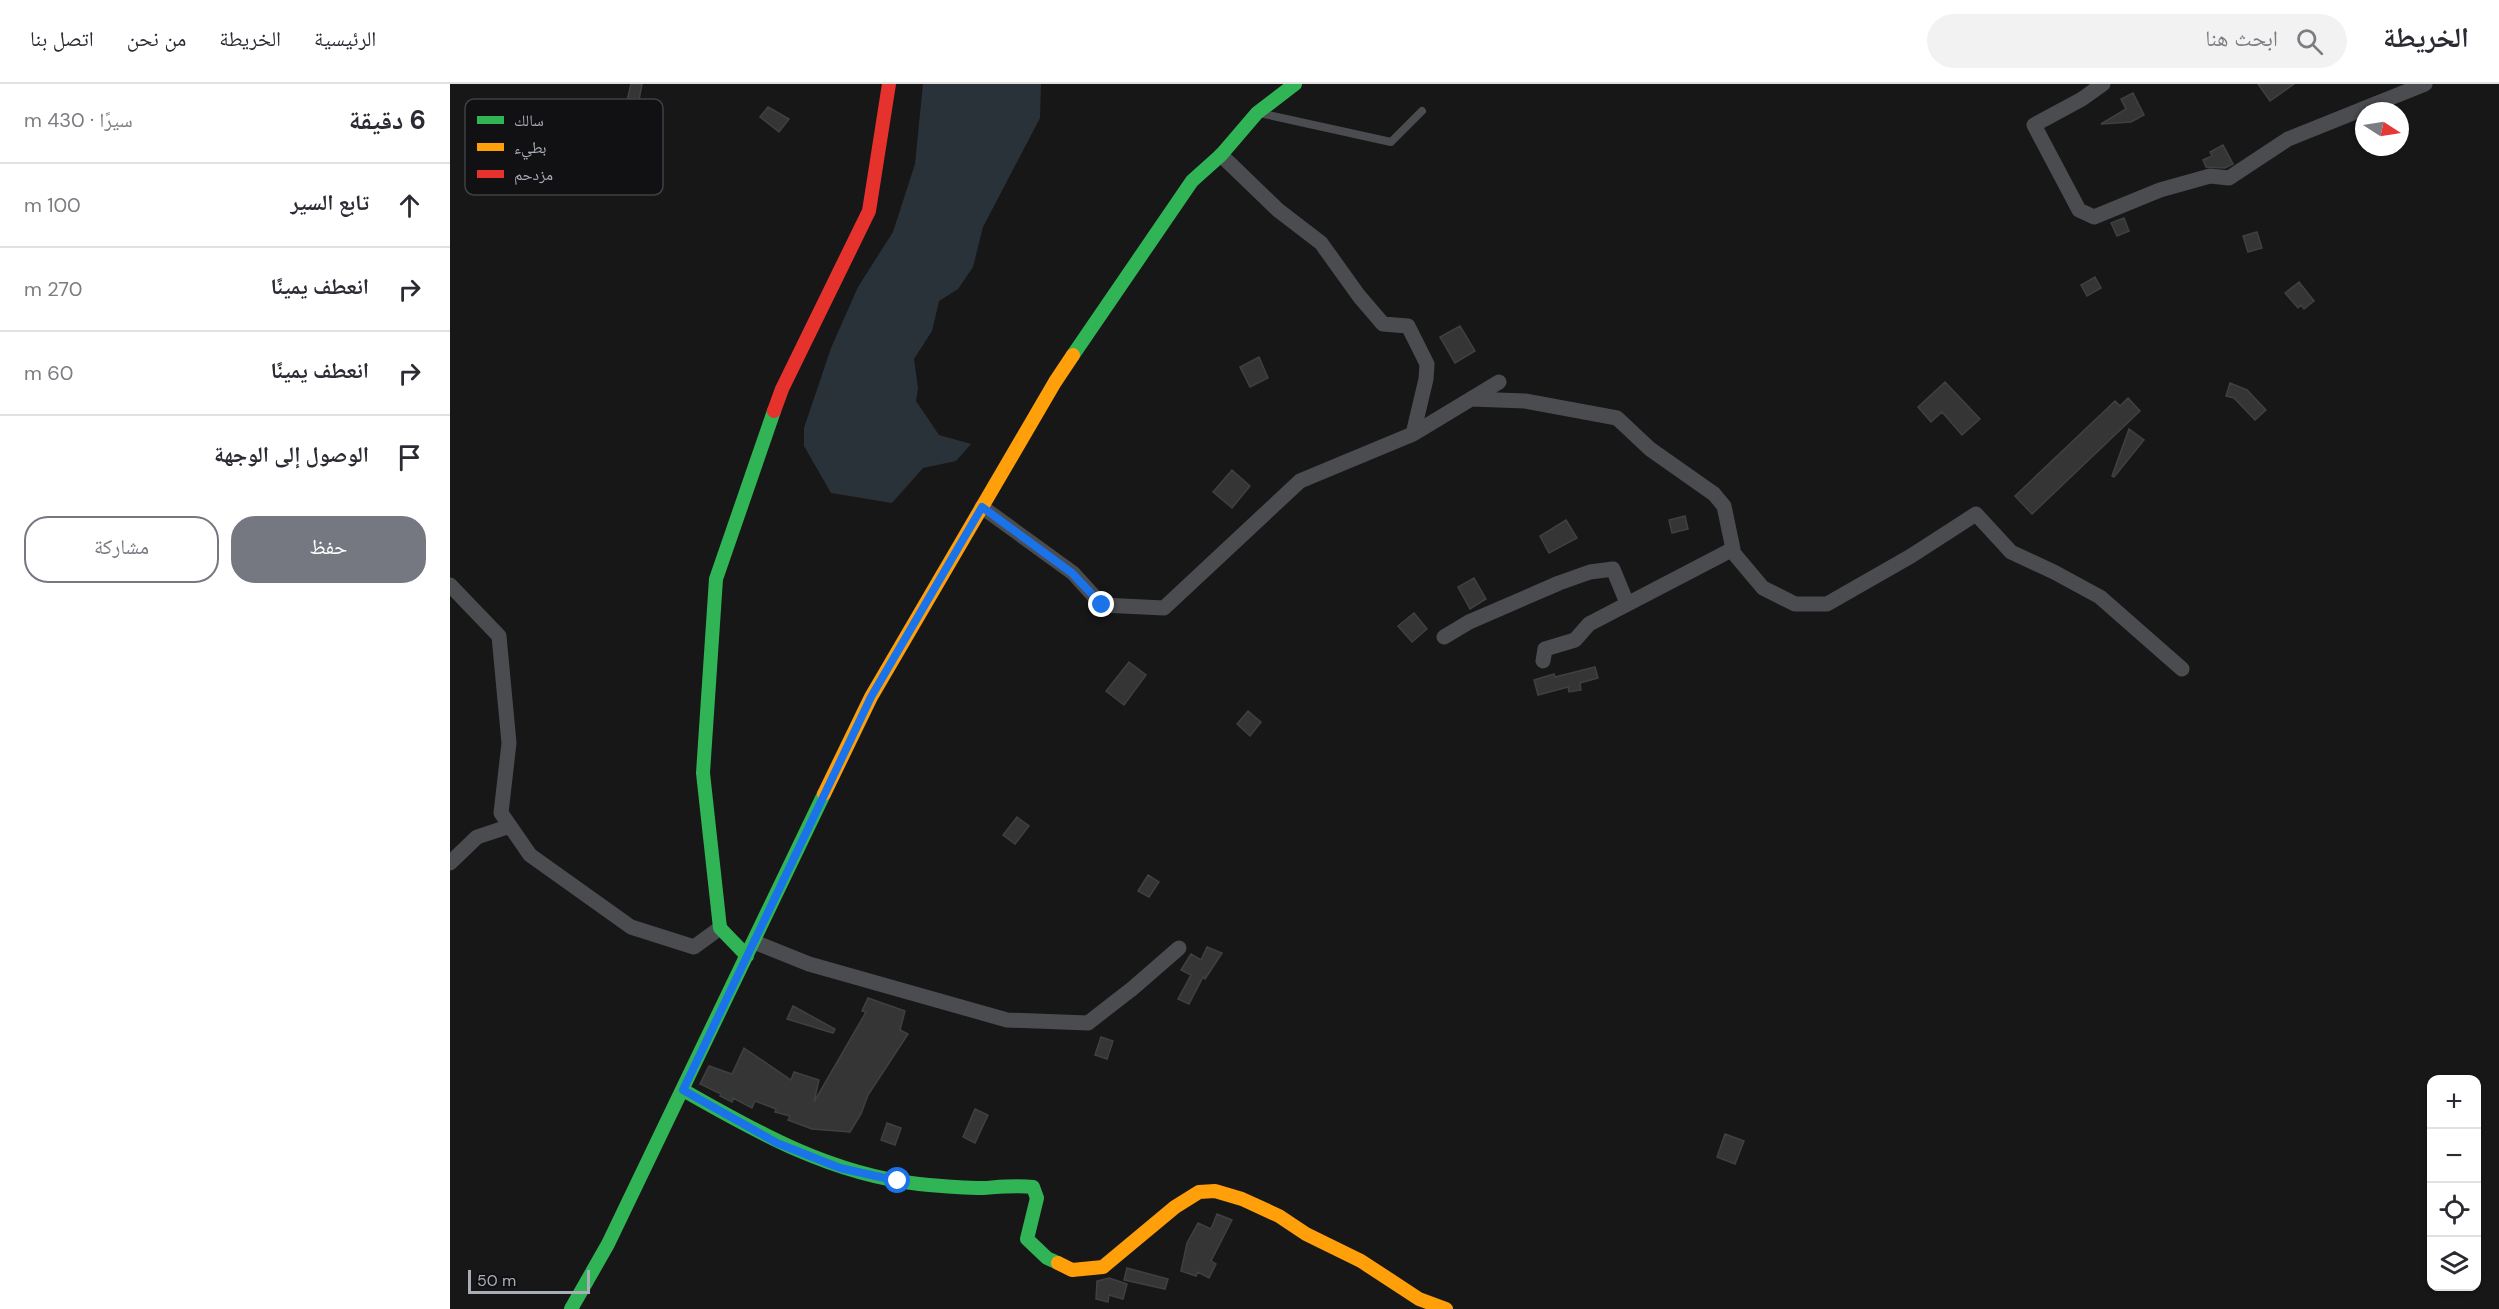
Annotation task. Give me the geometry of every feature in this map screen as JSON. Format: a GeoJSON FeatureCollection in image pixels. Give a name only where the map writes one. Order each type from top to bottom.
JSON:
{"type":"FeatureCollection","features":[{"type":"Feature","properties":{"kind":"street"},"geometry":{"type":"LineString","coordinates":[[889,84],[869,211],[782,389],[716,579],[703,773],[720,928],[751,949],[1007,1020],[1088,1023],[1179,948]]}},
{"type":"Feature","properties":{"kind":"street"},"geometry":{"type":"LineString","coordinates":[[571,1309],[608,1244],[871,697],[982,507],[1062,373],[1192,181],[1221,155],[1257,113],[1295,84]]}},
{"type":"Feature","properties":{"kind":"street"},"geometry":{"type":"LineString","coordinates":[[2103,84],[2082,99],[2034,125],[2079,210],[2094,217],[2160,190],[2210,176],[2229,178],[2288,139],[2424,84],[2430,84]]}},
{"type":"Feature","properties":{"kind":"street"},"geometry":{"type":"LineString","coordinates":[[1221,155],[1278,210],[1321,243],[1359,296],[1383,324],[1408,326],[1427,364],[1426,379],[1413,434]]}},
{"type":"Feature","properties":{"kind":"street"},"geometry":{"type":"LineString","coordinates":[[982,507],[1072,573],[1102,605],[1164,608],[1300,481],[1413,434],[1499,382]]}},
{"type":"Feature","properties":{"kind":"street"},"geometry":{"type":"LineString","coordinates":[[1471,399],[1525,401],[1617,418],[1650,449],[1714,494],[1724,506],[1733,549],[1589,624],[1575,640],[1545,649],[1544,661]]}},
{"type":"Feature","properties":{"kind":"street"},"geometry":{"type":"LineString","coordinates":[[1731,550],[1763,588],[1795,604],[1827,604],[1911,556],[1976,514],[2011,552],[2100,597],[2182,669]]}},
{"type":"Feature","properties":{"kind":"street"},"geometry":{"type":"LineString","coordinates":[[1444,637],[1469,622],[1590,572],[1613,569],[1627,603]]}},
{"type":"Feature","properties":{"kind":"street"},"geometry":{"type":"LineString","coordinates":[[450,585],[500,636],[509,743],[501,813],[530,855],[631,927],[694,947],[720,928]]}},
{"type":"Feature","properties":{"kind":"street"},"geometry":{"type":"LineString","coordinates":[[450,863],[477,837],[510,826]]}},
{"type":"Feature","properties":{"kind":"street"},"geometry":{"type":"LineString","coordinates":[[683,1090],[777,1143],[840,1168],[898,1181],[974,1188],[1016,1188],[1027,1185],[1033,1187],[1037,1198],[1027,1239],[1047,1258],[1072,1270],[1103,1268],[1175,1207],[1199,1192],[1215,1191],[1242,1199],[1280,1216],[1306,1234],[1361,1261],[1419,1299],[1446,1309]]}},
{"type":"Feature","properties":{"kind":"lane"},"geometry":{"type":"LineString","coordinates":[[1257,113],[1391,142],[1422,111]]}},
{"type":"Feature","properties":{"kind":"shaded area"},"geometry":{"type":"Polygon","coordinates":[[[923,84],[1041,84],[1040,118],[983,227],[973,267],[958,289],[939,301],[932,331],[914,359],[918,388],[916,401],[939,435],[971,444],[956,461],[923,468],[892,503],[831,493],[804,446],[804,428],[831,348],[858,287],[893,232],[915,164],[923,84]]]}},
{"type":"Feature","properties":{"kind":"building"},"geometry":{"type":"Polygon","coordinates":[[[631,84],[642,84],[639,99],[627,99],[631,84]]]}},
{"type":"Feature","properties":{"kind":"building"},"geometry":{"type":"Polygon","coordinates":[[[2258,84],[2294,84],[2270,101],[2258,84]]]}},
{"type":"Feature","properties":{"kind":"building"},"geometry":{"type":"Polygon","coordinates":[[[2133,93],[2144,115],[2131,122],[2101,124],[2126,109],[2121,99],[2133,93]]]}},
{"type":"Feature","properties":{"kind":"building"},"geometry":{"type":"Polygon","coordinates":[[[768,107],[789,119],[779,132],[760,117],[768,107]]]}},
{"type":"Feature","properties":{"kind":"building"},"geometry":{"type":"Polygon","coordinates":[[[2223,145],[2233,164],[2225,168],[2206,167],[2203,160],[2212,156],[2210,152],[2223,145]]]}},
{"type":"Feature","properties":{"kind":"building"},"geometry":{"type":"Polygon","coordinates":[[[2124,218],[2129,231],[2117,236],[2111,223],[2124,218]]]}},
{"type":"Feature","properties":{"kind":"building"},"geometry":{"type":"Polygon","coordinates":[[[2257,232],[2262,248],[2248,252],[2243,236],[2257,232]]]}},
{"type":"Feature","properties":{"kind":"building"},"geometry":{"type":"Polygon","coordinates":[[[2095,277],[2101,288],[2087,296],[2081,285],[2095,277]]]}},
{"type":"Feature","properties":{"kind":"building"},"geometry":{"type":"Polygon","coordinates":[[[2299,282],[2314,301],[2304,309],[2301,305],[2298,308],[2285,293],[2299,282]]]}},
{"type":"Feature","properties":{"kind":"building"},"geometry":{"type":"Polygon","coordinates":[[[1460,326],[1475,351],[1455,363],[1440,337],[1460,326]]]}},
{"type":"Feature","properties":{"kind":"building"},"geometry":{"type":"Polygon","coordinates":[[[1259,357],[1268,378],[1250,387],[1240,367],[1259,357]]]}},
{"type":"Feature","properties":{"kind":"building"},"geometry":{"type":"Polygon","coordinates":[[[1945,382],[1980,419],[1962,435],[1942,412],[1931,422],[1918,407],[1945,382]]]}},
{"type":"Feature","properties":{"kind":"building"},"geometry":{"type":"Polygon","coordinates":[[[2230,383],[2247,390],[2266,410],[2255,420],[2234,398],[2226,396],[2230,383]]]}},
{"type":"Feature","properties":{"kind":"building"},"geometry":{"type":"Polygon","coordinates":[[[2128,398],[2140,411],[2032,514],[2015,496],[2115,401],[2120,406],[2128,398]]]}},
{"type":"Feature","properties":{"kind":"building"},"geometry":{"type":"Polygon","coordinates":[[[2129,429],[2144,440],[2114,477],[2112,476],[2129,429]]]}},
{"type":"Feature","properties":{"kind":"building"},"geometry":{"type":"Polygon","coordinates":[[[1232,470],[1250,486],[1232,508],[1213,492],[1232,470]]]}},
{"type":"Feature","properties":{"kind":"building"},"geometry":{"type":"Polygon","coordinates":[[[1685,516],[1688,529],[1672,533],[1669,520],[1685,516]]]}},
{"type":"Feature","properties":{"kind":"building"},"geometry":{"type":"Polygon","coordinates":[[[1566,520],[1577,538],[1549,553],[1540,536],[1566,520]]]}},
{"type":"Feature","properties":{"kind":"building"},"geometry":{"type":"Polygon","coordinates":[[[1474,578],[1486,599],[1470,609],[1458,587],[1474,578]]]}},
{"type":"Feature","properties":{"kind":"building"},"geometry":{"type":"Polygon","coordinates":[[[1414,613],[1427,629],[1412,642],[1398,626],[1414,613]]]}},
{"type":"Feature","properties":{"kind":"building"},"geometry":{"type":"Polygon","coordinates":[[[1129,662],[1146,675],[1124,705],[1106,691],[1129,662]]]}},
{"type":"Feature","properties":{"kind":"building"},"geometry":{"type":"Polygon","coordinates":[[[1595,667],[1598,678],[1580,683],[1581,690],[1569,692],[1568,687],[1538,695],[1534,680],[1595,667]]]}},
{"type":"Feature","properties":{"kind":"building"},"geometry":{"type":"Polygon","coordinates":[[[1248,711],[1261,722],[1250,736],[1237,724],[1248,711]]]}},
{"type":"Feature","properties":{"kind":"building"},"geometry":{"type":"Polygon","coordinates":[[[1017,817],[1029,826],[1015,844],[1003,835],[1017,817]]]}},
{"type":"Feature","properties":{"kind":"building"},"geometry":{"type":"Polygon","coordinates":[[[1148,875],[1159,882],[1149,897],[1138,891],[1148,875]]]}},
{"type":"Feature","properties":{"kind":"building"},"geometry":{"type":"Polygon","coordinates":[[[1207,947],[1222,953],[1205,979],[1203,977],[1189,1004],[1178,999],[1191,975],[1181,970],[1191,954],[1201,960],[1207,947]]]}},
{"type":"Feature","properties":{"kind":"building"},"geometry":{"type":"Polygon","coordinates":[[[868,998],[905,1011],[900,1030],[908,1034],[868,1095],[861,1114],[850,1132],[812,1129],[788,1120],[790,1116],[775,1112],[776,1109],[755,1101],[752,1108],[733,1098],[732,1102],[700,1084],[709,1066],[732,1074],[744,1048],[791,1080],[794,1072],[819,1080],[814,1102],[866,1012],[862,1011],[868,998]]]}},
{"type":"Feature","properties":{"kind":"building"},"geometry":{"type":"Polygon","coordinates":[[[793,1006],[835,1029],[833,1033],[787,1019],[793,1006]]]}},
{"type":"Feature","properties":{"kind":"building"},"geometry":{"type":"Polygon","coordinates":[[[1101,1037],[1113,1041],[1107,1059],[1095,1055],[1101,1037]]]}},
{"type":"Feature","properties":{"kind":"building"},"geometry":{"type":"Polygon","coordinates":[[[975,1109],[988,1115],[975,1143],[963,1137],[975,1109]]]}},
{"type":"Feature","properties":{"kind":"building"},"geometry":{"type":"Polygon","coordinates":[[[887,1123],[901,1128],[895,1145],[881,1140],[887,1123]]]}},
{"type":"Feature","properties":{"kind":"building"},"geometry":{"type":"Polygon","coordinates":[[[1725,1134],[1744,1141],[1735,1164],[1717,1157],[1725,1134]]]}},
{"type":"Feature","properties":{"kind":"building"},"geometry":{"type":"Polygon","coordinates":[[[1217,1214],[1232,1220],[1211,1261],[1216,1264],[1209,1278],[1198,1272],[1196,1276],[1181,1271],[1187,1243],[1198,1223],[1211,1229],[1217,1214]]]}},
{"type":"Feature","properties":{"kind":"building"},"geometry":{"type":"Polygon","coordinates":[[[1127,1268],[1168,1279],[1165,1289],[1124,1280],[1127,1268]]]}},
{"type":"Feature","properties":{"kind":"building"},"geometry":{"type":"Polygon","coordinates":[[[1109,1278],[1127,1284],[1123,1299],[1109,1295],[1108,1302],[1096,1299],[1097,1281],[1109,1278]]]}},
{"type":"Feature","properties":{"kind":"traffic: fast"},"geometry":{"type":"LineString","coordinates":[[1073,355],[1192,181],[1221,155],[1257,113],[1295,84]]}},
{"type":"Feature","properties":{"kind":"traffic: fast"},"geometry":{"type":"LineString","coordinates":[[747,956],[720,928],[703,773],[716,579],[774,411]]}},
{"type":"Feature","properties":{"kind":"traffic: fast"},"geometry":{"type":"LineString","coordinates":[[571,1309],[608,1244],[824,794]]}},
{"type":"Feature","properties":{"kind":"traffic: fast"},"geometry":{"type":"LineString","coordinates":[[683,1090],[767,1136],[825,1161],[856,1171],[919,1184],[975,1188],[1033,1187],[1037,1198],[1027,1239],[1047,1258],[1058,1263]]}},
{"type":"Feature","properties":{"kind":"traffic: slow"},"geometry":{"type":"LineString","coordinates":[[824,794],[871,697],[1073,355]]}},
{"type":"Feature","properties":{"kind":"traffic: slow"},"geometry":{"type":"LineString","coordinates":[[1058,1263],[1072,1270],[1103,1267],[1175,1207],[1199,1192],[1215,1191],[1242,1199],[1279,1216],[1306,1234],[1361,1261],[1419,1299],[1446,1309]]}},
{"type":"Feature","properties":{"kind":"traffic: jam"},"geometry":{"type":"LineString","coordinates":[[774,411],[782,389],[869,211],[889,84]]}},
{"type":"Feature","properties":{"kind":"route"},"geometry":{"type":"LineString","coordinates":[[898,1181],[840,1168],[777,1143],[683,1090],[871,697],[982,507],[1072,573],[1102,605]]}}]}
